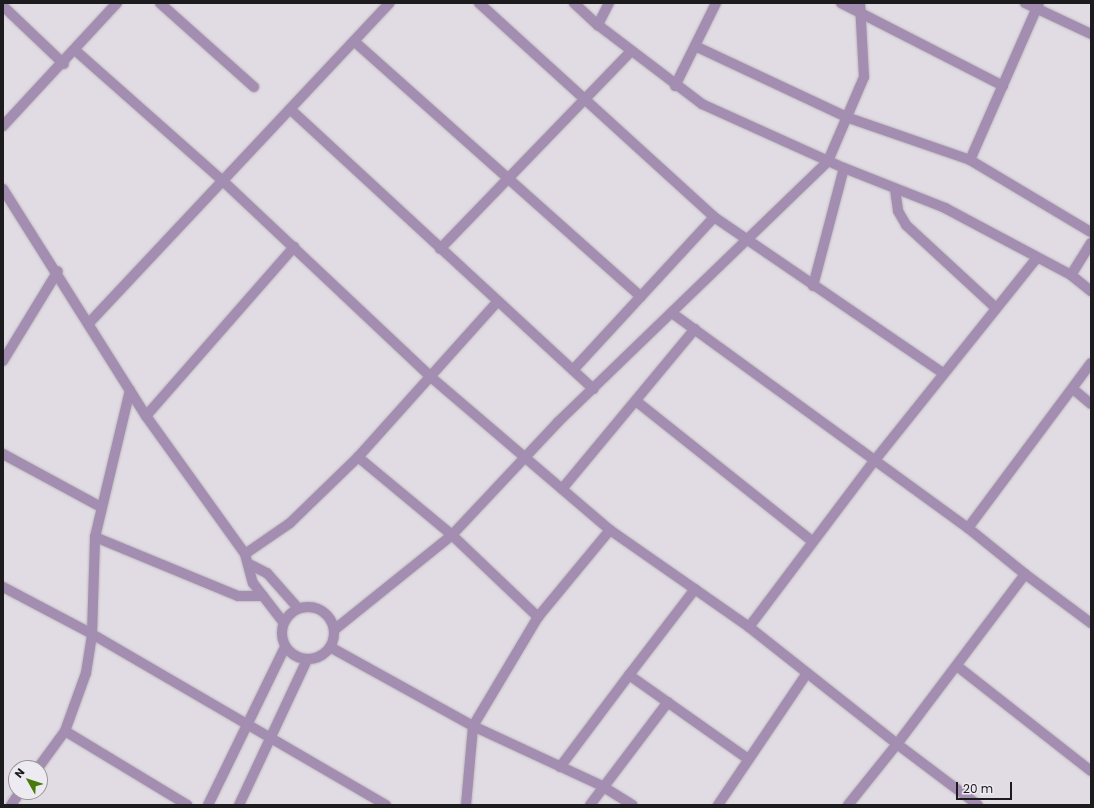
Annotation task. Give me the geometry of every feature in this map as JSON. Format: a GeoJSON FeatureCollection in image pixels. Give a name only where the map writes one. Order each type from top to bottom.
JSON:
{"type":"FeatureCollection","features":[{"type":"Feature","properties":{"kind":"street"},"geometry":{"type":"LineString","coordinates":[[3,126],[64,64],[117,3]]}},
{"type":"Feature","properties":{"kind":"street"},"geometry":{"type":"LineString","coordinates":[[160,3],[254,87]]}},
{"type":"Feature","properties":{"kind":"street"},"geometry":{"type":"LineString","coordinates":[[90,323],[290,110],[314,79],[355,42],[389,3]]}},
{"type":"Feature","properties":{"kind":"street"},"geometry":{"type":"LineString","coordinates":[[479,3],[582,100],[714,217],[744,240],[944,374]]}},
{"type":"Feature","properties":{"kind":"street"},"geometry":{"type":"LineString","coordinates":[[574,3],[598,25],[675,86],[702,104],[844,168],[944,208],[1071,275],[1091,291]]}},
{"type":"Feature","properties":{"kind":"street"},"geometry":{"type":"LineString","coordinates":[[598,25],[610,3]]}},
{"type":"Feature","properties":{"kind":"street"},"geometry":{"type":"LineString","coordinates":[[675,86],[716,3]]}},
{"type":"Feature","properties":{"kind":"street"},"geometry":{"type":"LineString","coordinates":[[841,3],[860,7],[1003,86]]}},
{"type":"Feature","properties":{"kind":"street"},"geometry":{"type":"LineString","coordinates":[[1025,3],[1038,6],[1091,34]]}},
{"type":"Feature","properties":{"kind":"street"},"geometry":{"type":"LineString","coordinates":[[3,6],[64,64]]}},
{"type":"Feature","properties":{"kind":"street"},"geometry":{"type":"LineString","coordinates":[[970,160],[1038,6]]}},
{"type":"Feature","properties":{"kind":"street"},"geometry":{"type":"LineString","coordinates":[[334,630],[452,535],[524,457],[672,313],[744,240],[828,161],[849,118],[864,77],[860,7]]}},
{"type":"Feature","properties":{"kind":"street"},"geometry":{"type":"LineString","coordinates":[[355,42],[641,297]]}},
{"type":"Feature","properties":{"kind":"street"},"geometry":{"type":"LineString","coordinates":[[695,46],[849,118],[970,160],[1091,232]]}},
{"type":"Feature","properties":{"kind":"street"},"geometry":{"type":"LineString","coordinates":[[76,51],[294,247],[432,378],[610,530],[749,626],[897,744],[978,805]]}},
{"type":"Feature","properties":{"kind":"street"},"geometry":{"type":"LineString","coordinates":[[440,249],[507,176],[631,51]]}},
{"type":"Feature","properties":{"kind":"street"},"geometry":{"type":"LineString","coordinates":[[290,110],[593,390]]}},
{"type":"Feature","properties":{"kind":"street"},"geometry":{"type":"LineString","coordinates":[[813,286],[844,168]]}},
{"type":"Feature","properties":{"kind":"street"},"geometry":{"type":"LineString","coordinates":[[3,189],[58,271],[146,416],[245,554],[251,565],[253,583],[283,622],[284,647],[244,724],[208,805]]}},
{"type":"Feature","properties":{"kind":"street"},"geometry":{"type":"LineString","coordinates":[[895,189],[898,211],[906,225],[996,308]]}},
{"type":"Feature","properties":{"kind":"street"},"geometry":{"type":"LineString","coordinates":[[573,370],[714,217]]}},
{"type":"Feature","properties":{"kind":"street"},"geometry":{"type":"LineString","coordinates":[[1071,275],[1091,243]]}},
{"type":"Feature","properties":{"kind":"street"},"geometry":{"type":"LineString","coordinates":[[146,416],[294,247]]}},
{"type":"Feature","properties":{"kind":"street"},"geometry":{"type":"LineString","coordinates":[[749,626],[812,541],[875,460],[1037,258]]}},
{"type":"Feature","properties":{"kind":"street"},"geometry":{"type":"LineString","coordinates":[[3,361],[58,271]]}},
{"type":"Feature","properties":{"kind":"street"},"geometry":{"type":"LineString","coordinates":[[245,554],[290,523],[358,457],[432,378],[498,301]]}},
{"type":"Feature","properties":{"kind":"street"},"geometry":{"type":"LineString","coordinates":[[672,313],[968,528],[1025,574],[1091,623]]}},
{"type":"Feature","properties":{"kind":"street"},"geometry":{"type":"LineString","coordinates":[[562,489],[695,329]]}},
{"type":"Feature","properties":{"kind":"street"},"geometry":{"type":"LineString","coordinates":[[968,528],[1091,363]]}},
{"type":"Feature","properties":{"kind":"street"},"geometry":{"type":"LineString","coordinates":[[1073,389],[1091,404]]}},
{"type":"Feature","properties":{"kind":"street"},"geometry":{"type":"LineString","coordinates":[[44,760],[65,730],[86,673],[92,634],[95,538],[101,507],[130,390]]}},
{"type":"Feature","properties":{"kind":"street"},"geometry":{"type":"LineString","coordinates":[[636,401],[812,541]]}},
{"type":"Feature","properties":{"kind":"street"},"geometry":{"type":"LineString","coordinates":[[3,454],[101,507]]}},
{"type":"Feature","properties":{"kind":"street"},"geometry":{"type":"LineString","coordinates":[[358,457],[452,535],[538,617]]}},
{"type":"Feature","properties":{"kind":"street"},"geometry":{"type":"LineString","coordinates":[[466,805],[473,726],[538,617],[610,530]]}},
{"type":"Feature","properties":{"kind":"street"},"geometry":{"type":"LineString","coordinates":[[95,538],[238,596],[263,596]]}},
{"type":"Feature","properties":{"kind":"street"},"geometry":{"type":"LineString","coordinates":[[251,565],[267,573],[298,608],[319,609],[331,621],[334,630],[330,647],[316,659],[307,660],[298,658],[284,647]]}},
{"type":"Feature","properties":{"kind":"street"},"geometry":{"type":"LineString","coordinates":[[848,805],[957,666],[1025,574]]}},
{"type":"Feature","properties":{"kind":"street"},"geometry":{"type":"LineString","coordinates":[[3,587],[92,634],[244,724],[386,805]]}},
{"type":"Feature","properties":{"kind":"street"},"geometry":{"type":"LineString","coordinates":[[560,767],[695,589]]}},
{"type":"Feature","properties":{"kind":"street"},"geometry":{"type":"LineString","coordinates":[[283,622],[298,608]]}},
{"type":"Feature","properties":{"kind":"street"},"geometry":{"type":"LineString","coordinates":[[330,647],[473,726],[602,786],[632,805]]}},
{"type":"Feature","properties":{"kind":"street"},"geometry":{"type":"LineString","coordinates":[[238,805],[307,660]]}},
{"type":"Feature","properties":{"kind":"street"},"geometry":{"type":"LineString","coordinates":[[957,666],[1091,771]]}},
{"type":"Feature","properties":{"kind":"street"},"geometry":{"type":"LineString","coordinates":[[718,805],[807,673]]}},
{"type":"Feature","properties":{"kind":"street"},"geometry":{"type":"LineString","coordinates":[[629,675],[748,759]]}},
{"type":"Feature","properties":{"kind":"street"},"geometry":{"type":"LineString","coordinates":[[590,805],[602,786],[668,702]]}},
{"type":"Feature","properties":{"kind":"street"},"geometry":{"type":"LineString","coordinates":[[65,730],[187,805]]}}]}
